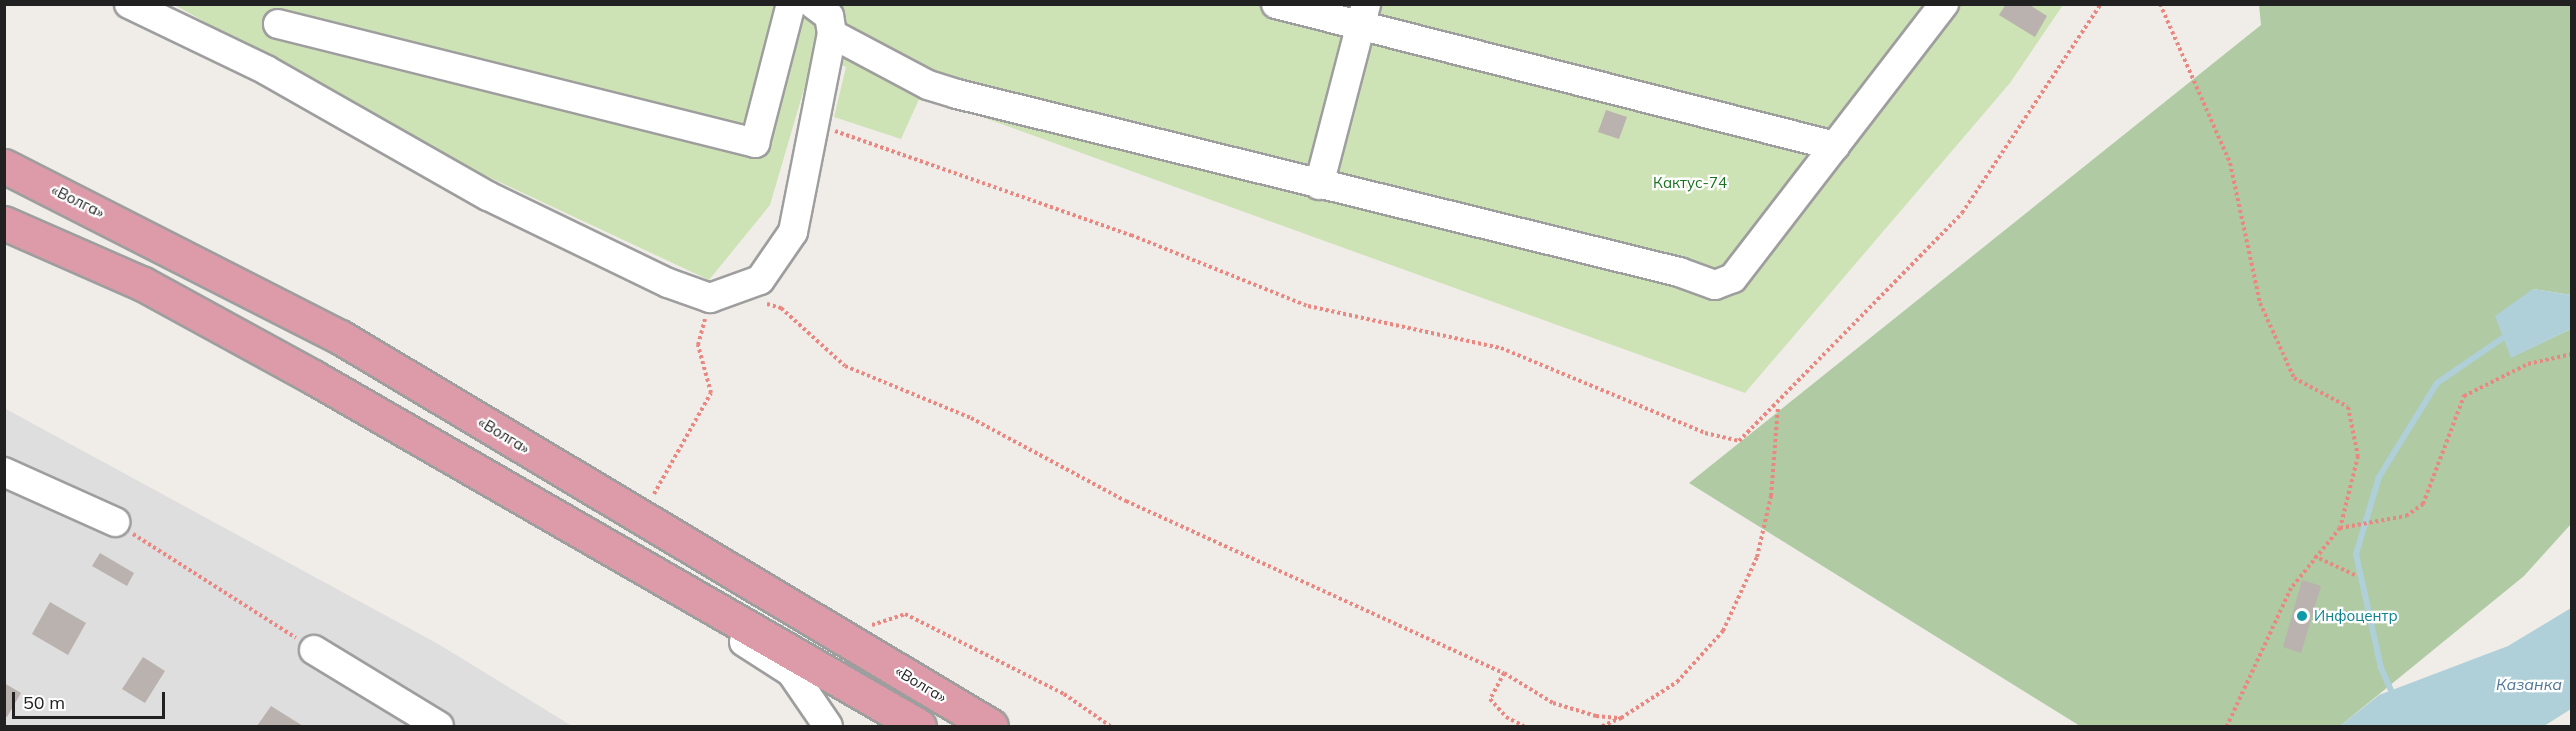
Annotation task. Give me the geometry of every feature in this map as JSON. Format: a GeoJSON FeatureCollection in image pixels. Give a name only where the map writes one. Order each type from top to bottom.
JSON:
{"type":"FeatureCollection","features":[{"type":"Feature","properties":{"kind":"highway","name":"«Волга»"},"geometry":{"type":"LineString","coordinates":[[4,166],[340,337],[991,726]]}},
{"type":"Feature","properties":{"kind":"highway"},"geometry":{"type":"LineString","coordinates":[[4,223],[153,290],[700,599],[919,726]]}},
{"type":"Feature","properties":{"kind":"street"},"geometry":{"type":"LineString","coordinates":[[129,4],[266,70],[488,196],[668,283],[718,295],[760,280],[793,232],[812,123],[832,34],[829,15],[813,4]]}},
{"type":"Feature","properties":{"kind":"street"},"geometry":{"type":"LineString","coordinates":[[278,24],[755,143],[791,4]]}},
{"type":"Feature","properties":{"kind":"street"},"geometry":{"type":"LineString","coordinates":[[1276,4],[1363,15],[1836,146]]}},
{"type":"Feature","properties":{"kind":"street"},"geometry":{"type":"LineString","coordinates":[[832,34],[938,88],[1715,285],[1733,278],[1836,146],[1937,6]]}},
{"type":"Feature","properties":{"kind":"street"},"geometry":{"type":"LineString","coordinates":[[1318,185],[1363,15]]}},
{"type":"Feature","properties":{"kind":"street"},"geometry":{"type":"LineString","coordinates":[[4,472],[115,522]]}},
{"type":"Feature","properties":{"kind":"street"},"geometry":{"type":"LineString","coordinates":[[700,599],[728,631],[790,672],[828,726]]}},
{"type":"Feature","properties":{"kind":"street"},"geometry":{"type":"LineString","coordinates":[[314,650],[439,726]]}},
{"type":"Feature","properties":{"kind":"path"},"geometry":{"type":"LineString","coordinates":[[812,123],[1131,235],[1308,306],[1501,348],[1705,433],[1739,441],[1778,407],[1962,213],[2101,4]]}},
{"type":"Feature","properties":{"kind":"path"},"geometry":{"type":"LineString","coordinates":[[2160,4],[2230,163],[2260,303],[2294,378],[2348,407],[2358,456],[2340,528],[2314,556],[2291,588],[2227,726]]}},
{"type":"Feature","properties":{"kind":"path"},"geometry":{"type":"LineString","coordinates":[[641,516],[711,393],[698,345],[718,295],[781,308],[845,366],[971,418],[1126,501],[1503,673],[1553,703],[1621,718]]}},
{"type":"Feature","properties":{"kind":"path"},"geometry":{"type":"LineString","coordinates":[[2340,528],[2406,516],[2422,504],[2464,396],[2528,364],[2571,354]]}},
{"type":"Feature","properties":{"kind":"path"},"geometry":{"type":"LineString","coordinates":[[1602,726],[1621,718],[1677,682],[1723,632],[1757,557],[1771,496],[1778,407]]}},
{"type":"Feature","properties":{"kind":"path"},"geometry":{"type":"LineString","coordinates":[[115,522],[314,650]]}},
{"type":"Feature","properties":{"kind":"path"},"geometry":{"type":"LineString","coordinates":[[2314,556],[2355,575]]}},
{"type":"Feature","properties":{"kind":"path"},"geometry":{"type":"LineString","coordinates":[[840,635],[905,614],[1064,694],[1110,726]]}},
{"type":"Feature","properties":{"kind":"path"},"geometry":{"type":"LineString","coordinates":[[1503,673],[1490,699],[1506,717],[1524,726]]}},
{"type":"Feature","properties":{"kind":"shaded area"},"geometry":{"type":"Polygon","coordinates":[[[4,408],[440,645],[572,726],[5,726],[4,408]]]}},
{"type":"Feature","properties":{"kind":"green space","name":"Кактус-74"},"geometry":{"type":"Polygon","coordinates":[[[175,5],[2063,5],[2010,83],[1745,393],[921,95],[901,139],[834,117],[846,67],[814,55],[770,205],[709,280],[418,144],[175,5]]]}},
{"type":"Feature","properties":{"kind":"green space"},"geometry":{"type":"Polygon","coordinates":[[[2259,5],[2571,5],[2571,295],[2533,289],[2512,357],[2571,329],[2571,524],[2524,576],[2340,726],[2080,726],[1689,483],[2261,25],[2259,5]]]}},
{"type":"Feature","properties":{"kind":"water"},"geometry":{"type":"Polygon","coordinates":[[[2533,289],[2571,295],[2571,329],[2511,358],[2495,316],[2533,289]]]}},
{"type":"Feature","properties":{"kind":"water","name":"Казанка"},"geometry":{"type":"Polygon","coordinates":[[[2571,608],[2571,709],[2544,726],[2340,726],[2379,695],[2508,646],[2571,608]]]}},
{"type":"Feature","properties":{"kind":"building"},"geometry":{"type":"Polygon","coordinates":[[[2006,4],[2028,4],[2047,16],[2035,37],[1999,15],[2006,4]]]}},
{"type":"Feature","properties":{"kind":"building"},"geometry":{"type":"Polygon","coordinates":[[[1606,110],[1627,117],[1619,139],[1598,132],[1606,110]]]}},
{"type":"Feature","properties":{"kind":"building"},"geometry":{"type":"Polygon","coordinates":[[[100,553],[134,573],[127,586],[92,566],[100,553]]]}},
{"type":"Feature","properties":{"kind":"building","name":"Инфоцентр"},"geometry":{"type":"Polygon","coordinates":[[[2302,580],[2321,586],[2301,653],[2283,647],[2302,580]]]}},
{"type":"Feature","properties":{"kind":"building"},"geometry":{"type":"Polygon","coordinates":[[[50,602],[86,623],[68,655],[32,634],[50,602]]]}},
{"type":"Feature","properties":{"kind":"building"},"geometry":{"type":"Polygon","coordinates":[[[143,657],[165,671],[145,703],[122,689],[143,657]]]}},
{"type":"Feature","properties":{"kind":"building"},"geometry":{"type":"Polygon","coordinates":[[[4,683],[21,693],[7,717],[4,715],[4,683]]]}},
{"type":"Feature","properties":{"kind":"building"},"geometry":{"type":"Polygon","coordinates":[[[271,706],[303,726],[257,726],[271,706]]]}},
{"type":"Feature","properties":{"kind":"waterway"},"geometry":{"type":"LineString","coordinates":[[2394,697],[2381,668],[2356,554],[2379,477],[2437,383],[2510,333]]}},
{"type":"Feature","properties":{"kind":"place","name":"Инфоцентр"},"geometry":{"type":"Point","coordinates":[2302,616]}}]}
